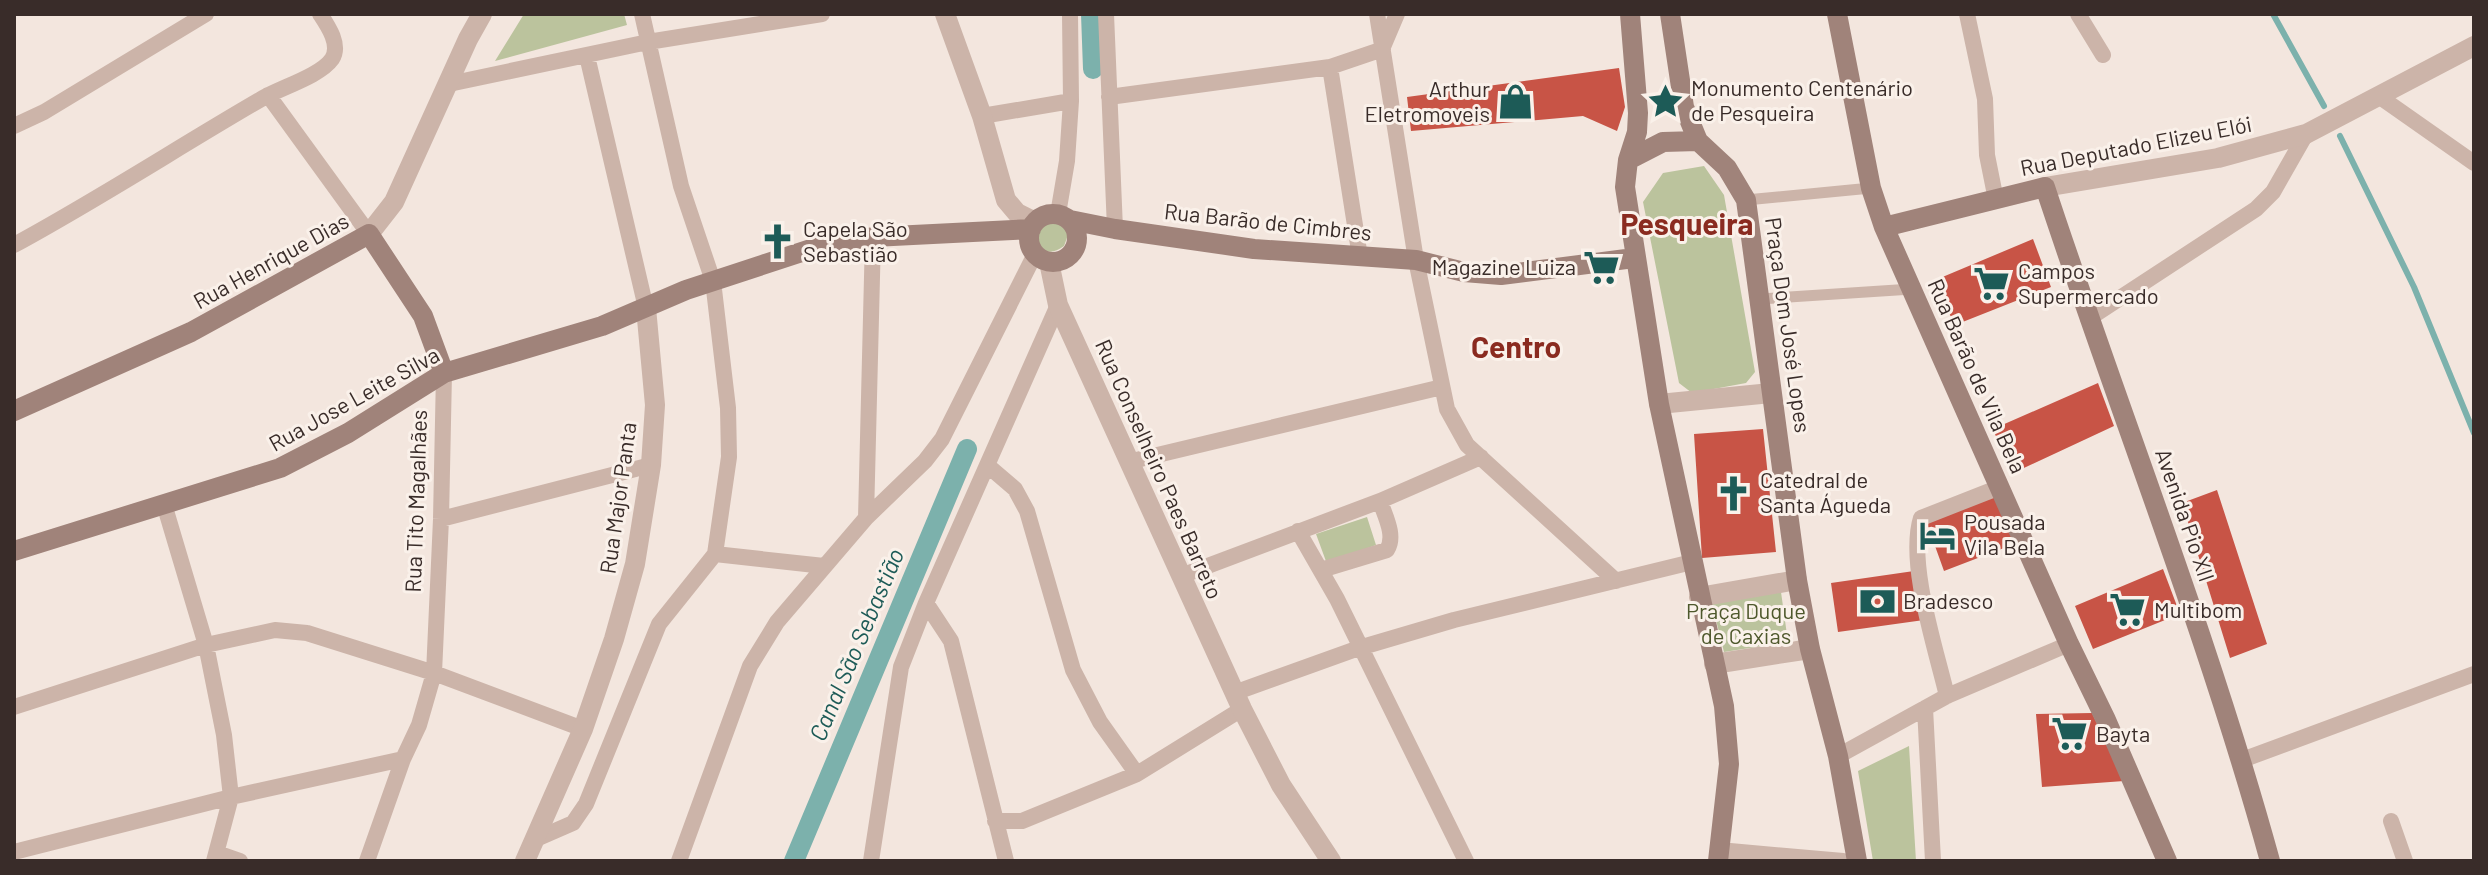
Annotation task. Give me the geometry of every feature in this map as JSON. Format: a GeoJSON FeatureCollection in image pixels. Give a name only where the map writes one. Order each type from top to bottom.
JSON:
{"type":"FeatureCollection","features":[{"type":"Feature","properties":{"kind":"main road"},"geometry":{"type":"LineString","coordinates":[[1630,14],[1638,113],[1625,187],[1659,404],[1724,706],[1729,764],[1719,855]]}},
{"type":"Feature","properties":{"kind":"main road"},"geometry":{"type":"LineString","coordinates":[[1628,160],[1663,142],[1698,141],[1684,107],[1670,14]]}},
{"type":"Feature","properties":{"kind":"main road","name":"Rua Barão de Vila Bela"},"geometry":{"type":"LineString","coordinates":[[1837,14],[1871,188],[1884,227],[2167,861]]}},
{"type":"Feature","properties":{"kind":"main road","name":"Praça Dom José Lopes"},"geometry":{"type":"LineString","coordinates":[[1698,141],[1727,168],[1746,200],[1797,580],[1810,649],[1838,756],[1857,861]]}},
{"type":"Feature","properties":{"kind":"main road","name":"Rua Deputado Elizeu Elói"},"geometry":{"type":"LineString","coordinates":[[1884,227],[2045,187]]}},
{"type":"Feature","properties":{"kind":"main road","name":"Avenida Pio XII"},"geometry":{"type":"LineString","coordinates":[[2045,187],[2088,319],[2148,478],[2242,760],[2270,861]]}},
{"type":"Feature","properties":{"kind":"main road"},"geometry":{"type":"LineString","coordinates":[[1076,247],[1077,230],[1064,217],[1042,216],[1033,226],[1030,246],[1042,258],[1065,260],[1076,247],[1115,229]]}},
{"type":"Feature","properties":{"kind":"main road","name":"Rua Barão de Cimbres"},"geometry":{"type":"LineString","coordinates":[[1064,217],[1115,229],[1254,249],[1416,260],[1464,272],[1501,275],[1634,258]]}},
{"type":"Feature","properties":{"kind":"main road","name":"Rua Jose Leite Silva"},"geometry":{"type":"LineString","coordinates":[[14,551],[280,468],[348,433],[444,373],[602,326],[686,290],[817,247],[873,237],[1033,226]]}},
{"type":"Feature","properties":{"kind":"main road","name":"Rua Tito Magalhães"},"geometry":{"type":"LineString","coordinates":[[369,234],[423,316],[444,373]]}},
{"type":"Feature","properties":{"kind":"main road","name":"Rua Henrique Dias"},"geometry":{"type":"LineString","coordinates":[[14,411],[191,332],[369,234]]}},
{"type":"Feature","properties":{"kind":"street"},"geometry":{"type":"LineString","coordinates":[[14,126],[44,112],[206,14]]}},
{"type":"Feature","properties":{"kind":"street","name":"Rua Henrique Dias"},"geometry":{"type":"LineString","coordinates":[[369,234],[394,202],[482,14]]}},
{"type":"Feature","properties":{"kind":"street"},"geometry":{"type":"LineString","coordinates":[[534,840],[573,823],[586,804],[659,624],[715,554],[729,457],[728,408],[713,281],[681,186],[642,14]]}},
{"type":"Feature","properties":{"kind":"street"},"geometry":{"type":"LineString","coordinates":[[449,84],[587,56],[724,21],[822,14]]}},
{"type":"Feature","properties":{"kind":"street"},"geometry":{"type":"LineString","coordinates":[[945,14],[982,116],[1006,200],[1033,226]]}},
{"type":"Feature","properties":{"kind":"street"},"geometry":{"type":"LineString","coordinates":[[1064,217],[1071,101],[1070,14]]}},
{"type":"Feature","properties":{"kind":"street"},"geometry":{"type":"LineString","coordinates":[[1106,14],[1115,229]]}},
{"type":"Feature","properties":{"kind":"street"},"geometry":{"type":"LineString","coordinates":[[1377,14],[1416,260],[1447,409],[1467,445],[1616,581]]}},
{"type":"Feature","properties":{"kind":"street"},"geometry":{"type":"LineString","coordinates":[[1109,97],[1330,67],[1383,49],[1397,14]]}},
{"type":"Feature","properties":{"kind":"street"},"geometry":{"type":"LineString","coordinates":[[1967,14],[1985,99],[1987,155],[1996,200]]}},
{"type":"Feature","properties":{"kind":"street"},"geometry":{"type":"LineString","coordinates":[[2078,14],[2103,55]]}},
{"type":"Feature","properties":{"kind":"street"},"geometry":{"type":"LineString","coordinates":[[14,245],[268,95],[325,67],[335,55],[335,44],[324,20]]}},
{"type":"Feature","properties":{"kind":"street","name":"Rua Deputado Elizeu Elói"},"geometry":{"type":"LineString","coordinates":[[2045,187],[2218,158],[2306,134],[2474,46]]}},
{"type":"Feature","properties":{"kind":"street","name":"Rua Major Panta"},"geometry":{"type":"LineString","coordinates":[[525,861],[583,729],[614,639],[635,564],[651,465],[655,405],[646,308],[587,56]]}},
{"type":"Feature","properties":{"kind":"street"},"geometry":{"type":"LineString","coordinates":[[1330,67],[1360,257]]}},
{"type":"Feature","properties":{"kind":"street","name":"Rua Tito Magalhães"},"geometry":{"type":"LineString","coordinates":[[268,95],[369,234]]}},
{"type":"Feature","properties":{"kind":"street"},"geometry":{"type":"LineString","coordinates":[[2380,97],[2474,163]]}},
{"type":"Feature","properties":{"kind":"street"},"geometry":{"type":"LineString","coordinates":[[982,116],[1071,101]]}},
{"type":"Feature","properties":{"kind":"street"},"geometry":{"type":"LineString","coordinates":[[2088,319],[2256,209],[2273,192],[2306,134]]}},
{"type":"Feature","properties":{"kind":"street"},"geometry":{"type":"LineString","coordinates":[[1746,200],[1871,188]]}},
{"type":"Feature","properties":{"kind":"street"},"geometry":{"type":"LineString","coordinates":[[866,518],[873,237]]}},
{"type":"Feature","properties":{"kind":"street"},"geometry":{"type":"LineString","coordinates":[[679,861],[750,666],[777,622],[824,566],[866,518],[925,461],[942,439],[1042,258]]}},
{"type":"Feature","properties":{"kind":"street","name":"Rua Conselheiro Paes Barreto"},"geometry":{"type":"LineString","coordinates":[[1042,258],[1058,305],[1238,701],[1281,785],[1331,861]]}},
{"type":"Feature","properties":{"kind":"street"},"geometry":{"type":"LineString","coordinates":[[1760,299],[1912,289]]}},
{"type":"Feature","properties":{"kind":"street"},"geometry":{"type":"LineString","coordinates":[[871,861],[901,667],[926,603],[1058,305]]}},
{"type":"Feature","properties":{"kind":"street","name":"Rua Tito Magalhães"},"geometry":{"type":"LineString","coordinates":[[367,861],[403,759],[419,725],[434,673],[444,373]]}},
{"type":"Feature","properties":{"kind":"street"},"geometry":{"type":"LineString","coordinates":[[1128,462],[1442,387]]}},
{"type":"Feature","properties":{"kind":"street"},"geometry":{"type":"LineString","coordinates":[[1659,404],[1771,393]]}},
{"type":"Feature","properties":{"kind":"street"},"geometry":{"type":"LineString","coordinates":[[1181,576],[1380,501],[1481,457]]}},
{"type":"Feature","properties":{"kind":"street"},"geometry":{"type":"LineString","coordinates":[[441,519],[651,465]]}},
{"type":"Feature","properties":{"kind":"street"},"geometry":{"type":"LineString","coordinates":[[987,465],[1015,489],[1027,511],[1073,670],[1100,722],[1137,774]]}},
{"type":"Feature","properties":{"kind":"street"},"geometry":{"type":"LineString","coordinates":[[1947,696],[1917,565],[1915,543],[1921,518],[2000,487]]}},
{"type":"Feature","properties":{"kind":"street"},"geometry":{"type":"LineString","coordinates":[[1321,570],[1387,550],[1391,537],[1380,501]]}},
{"type":"Feature","properties":{"kind":"street"},"geometry":{"type":"LineString","coordinates":[[164,504],[206,645],[224,735],[231,797],[216,857],[240,861]]}},
{"type":"Feature","properties":{"kind":"street"},"geometry":{"type":"LineString","coordinates":[[1298,531],[1321,570],[1466,861]]}},
{"type":"Feature","properties":{"kind":"street"},"geometry":{"type":"LineString","coordinates":[[715,554],[824,566]]}},
{"type":"Feature","properties":{"kind":"street"},"geometry":{"type":"LineString","coordinates":[[995,821],[1022,821],[1084,793],[1137,774],[1238,701],[1359,648],[1454,620],[1692,562]]}},
{"type":"Feature","properties":{"kind":"street"},"geometry":{"type":"LineString","coordinates":[[1699,597],[1797,580]]}},
{"type":"Feature","properties":{"kind":"street"},"geometry":{"type":"LineString","coordinates":[[926,603],[951,641],[1006,861]]}},
{"type":"Feature","properties":{"kind":"street"},"geometry":{"type":"LineString","coordinates":[[14,707],[206,645],[275,630],[307,633],[434,673],[583,729]]}},
{"type":"Feature","properties":{"kind":"street"},"geometry":{"type":"LineString","coordinates":[[1838,756],[1947,696],[2069,644]]}},
{"type":"Feature","properties":{"kind":"street"},"geometry":{"type":"LineString","coordinates":[[1714,664],[1810,649]]}},
{"type":"Feature","properties":{"kind":"street"},"geometry":{"type":"LineString","coordinates":[[2242,760],[2474,674]]}},
{"type":"Feature","properties":{"kind":"street"},"geometry":{"type":"LineString","coordinates":[[1925,708],[1933,861]]}},
{"type":"Feature","properties":{"kind":"street"},"geometry":{"type":"LineString","coordinates":[[14,852],[231,797],[403,759]]}},
{"type":"Feature","properties":{"kind":"street"},"geometry":{"type":"LineString","coordinates":[[2391,821],[2405,861]]}},
{"type":"Feature","properties":{"kind":"street"},"geometry":{"type":"LineString","coordinates":[[1719,855],[1843,861]]}},
{"type":"Feature","properties":{"kind":"green space"},"geometry":{"type":"Polygon","coordinates":[[[524,14],[624,14],[627,25],[495,61],[524,14]]]}},
{"type":"Feature","properties":{"kind":"green space"},"geometry":{"type":"Polygon","coordinates":[[[1704,166],[1724,195],[1755,372],[1746,383],[1692,393],[1679,383],[1643,202],[1663,173],[1704,166]]]}},
{"type":"Feature","properties":{"kind":"green space"},"geometry":{"type":"Polygon","coordinates":[[[1047,220],[1064,223],[1068,235],[1064,246],[1053,251],[1036,246],[1035,232],[1047,220]]]}},
{"type":"Feature","properties":{"kind":"green space"},"geometry":{"type":"Polygon","coordinates":[[[1367,517],[1376,545],[1327,564],[1316,534],[1367,517]]]}},
{"type":"Feature","properties":{"kind":"green space","name":"Praça Duque de Caxias"},"geometry":{"type":"Polygon","coordinates":[[[1781,592],[1788,642],[1724,652],[1712,604],[1781,592]]]}},
{"type":"Feature","properties":{"kind":"green space"},"geometry":{"type":"Polygon","coordinates":[[[1909,746],[1916,861],[1873,861],[1858,771],[1909,746]]]}},
{"type":"Feature","properties":{"kind":"building","name":"Arthur Eletromoveis"},"geometry":{"type":"Polygon","coordinates":[[[1619,68],[1625,107],[1617,131],[1583,116],[1411,131],[1407,97],[1619,68]]]}},
{"type":"Feature","properties":{"kind":"building","name":"Campos Supermercado"},"geometry":{"type":"Polygon","coordinates":[[[2033,239],[2051,287],[1955,325],[1933,281],[2033,239]]]}},
{"type":"Feature","properties":{"kind":"building"},"geometry":{"type":"Polygon","coordinates":[[[2098,383],[2114,426],[2011,474],[1993,429],[2098,383]]]}},
{"type":"Feature","properties":{"kind":"building","name":"Catedral de Santa Águeda"},"geometry":{"type":"Polygon","coordinates":[[[1763,429],[1776,552],[1702,558],[1694,434],[1763,429]]]}},
{"type":"Feature","properties":{"kind":"building"},"geometry":{"type":"Polygon","coordinates":[[[2217,490],[2267,644],[2230,658],[2182,503],[2217,490]]]}},
{"type":"Feature","properties":{"kind":"building"},"geometry":{"type":"Polygon","coordinates":[[[1995,494],[2017,543],[1944,571],[1926,521],[1995,494]]]}},
{"type":"Feature","properties":{"kind":"building","name":"Multibom"},"geometry":{"type":"Polygon","coordinates":[[[2163,569],[2180,614],[2093,649],[2075,606],[2163,569]]]}},
{"type":"Feature","properties":{"kind":"building","name":"Bradesco"},"geometry":{"type":"Polygon","coordinates":[[[1914,571],[1924,620],[1838,632],[1831,583],[1914,571]]]}},
{"type":"Feature","properties":{"kind":"building"},"geometry":{"type":"Polygon","coordinates":[[[2092,713],[2124,781],[2042,787],[2036,714],[2092,713]]]}},
{"type":"Feature","properties":{"kind":"waterway","name":"Canal São Sebastião"},"geometry":{"type":"LineString","coordinates":[[1091,14],[1093,69]]}},
{"type":"Feature","properties":{"kind":"waterway"},"geometry":{"type":"LineString","coordinates":[[2273,14],[2324,106]]}},
{"type":"Feature","properties":{"kind":"waterway"},"geometry":{"type":"LineString","coordinates":[[2340,136],[2414,287],[2474,433]]}},
{"type":"Feature","properties":{"kind":"waterway","name":"Canal São Sebastião"},"geometry":{"type":"LineString","coordinates":[[794,861],[967,449]]}},
{"type":"Feature","properties":{"kind":"place","name":"Monumento Centenário de Pesqueira"},"geometry":{"type":"Point","coordinates":[1665,101]}},
{"type":"Feature","properties":{"kind":"place","name":"Arthur Eletromoveis"},"geometry":{"type":"Point","coordinates":[1516,102]}},
{"type":"Feature","properties":{"kind":"place","name":"Capela São Sebastião"},"geometry":{"type":"Point","coordinates":[777,242]}},
{"type":"Feature","properties":{"kind":"place","name":"Magazine Luiza"},"geometry":{"type":"Point","coordinates":[1602,267]}},
{"type":"Feature","properties":{"kind":"place","name":"Campos Supermercado"},"geometry":{"type":"Point","coordinates":[1992,284]}},
{"type":"Feature","properties":{"kind":"place","name":"Catedral de Santa Águeda"},"geometry":{"type":"Point","coordinates":[1734,493]}},
{"type":"Feature","properties":{"kind":"place","name":"Pousada Vila Bela"},"geometry":{"type":"Point","coordinates":[1938,535]}},
{"type":"Feature","properties":{"kind":"place","name":"Bradesco"},"geometry":{"type":"Point","coordinates":[1877,601]}},
{"type":"Feature","properties":{"kind":"place","name":"Multibom"},"geometry":{"type":"Point","coordinates":[2128,610]}},
{"type":"Feature","properties":{"kind":"place","name":"Bayta"},"geometry":{"type":"Point","coordinates":[2070,734]}},
{"type":"Feature","properties":{"kind":"district","name":"Pesqueira"},"geometry":{"type":"Point","coordinates":[1687,225]}},
{"type":"Feature","properties":{"kind":"district","name":"Centro"},"geometry":{"type":"Point","coordinates":[1516,348]}}]}
